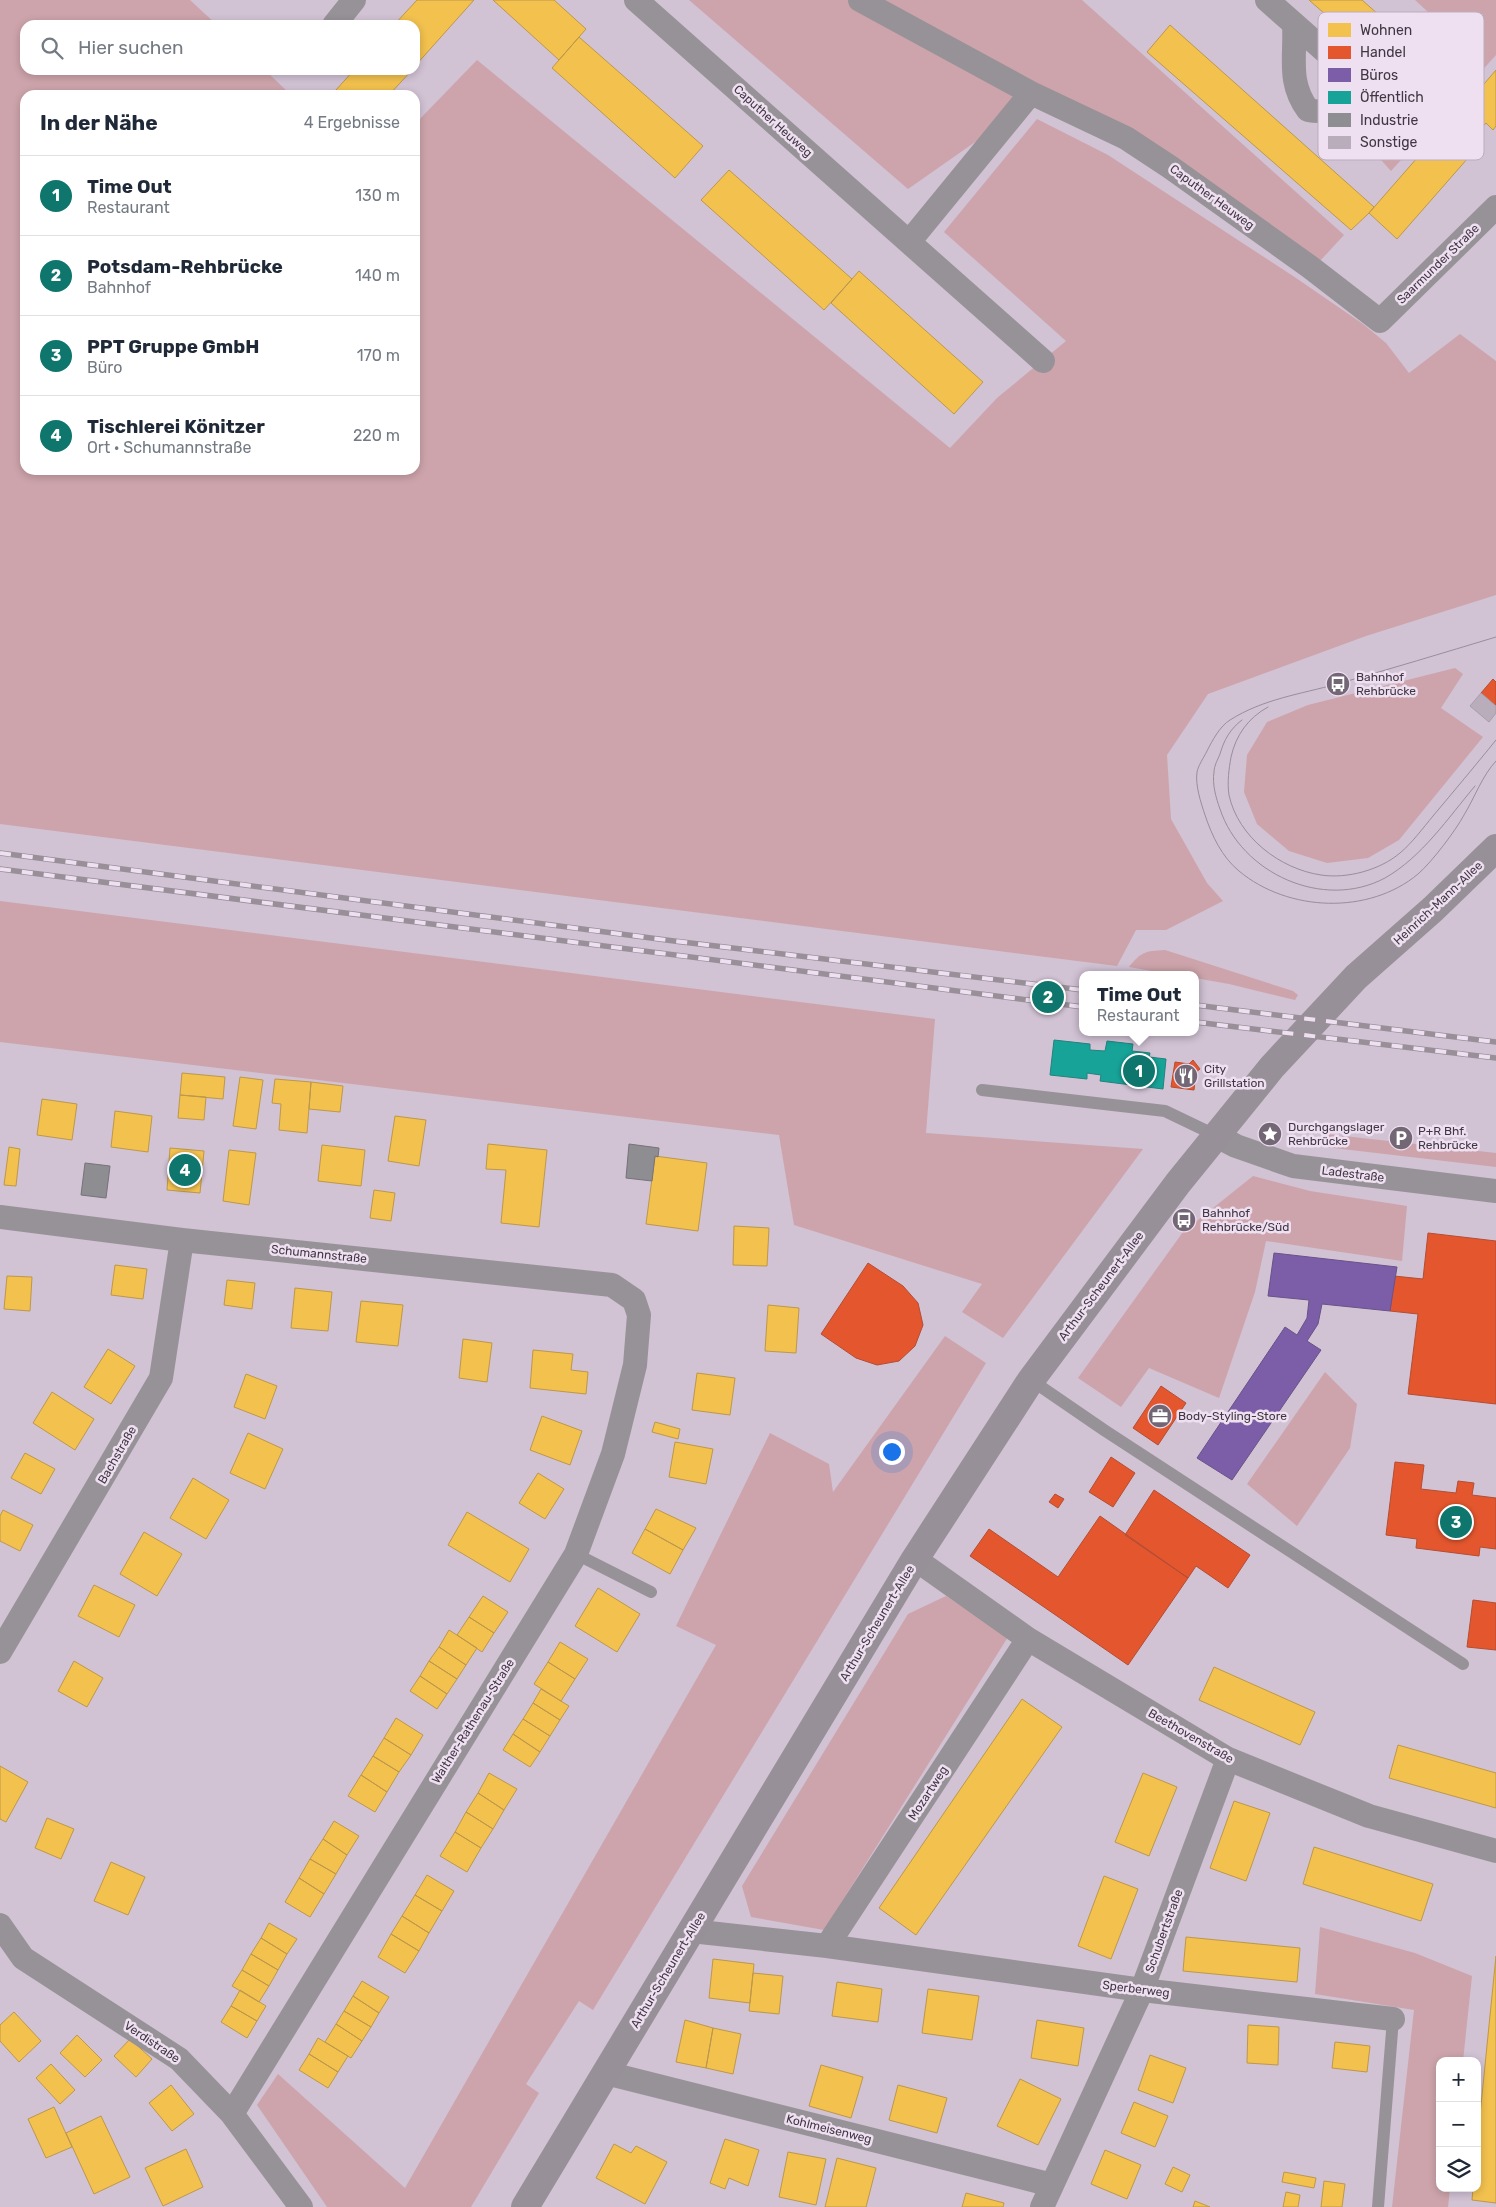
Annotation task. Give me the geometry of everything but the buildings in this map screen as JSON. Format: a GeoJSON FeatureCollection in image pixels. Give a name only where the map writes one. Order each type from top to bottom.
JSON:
{"type":"FeatureCollection","features":[{"type":"Feature","properties":{"kind":"main road","name":"Heinrich-Mann-Allee"},"geometry":{"type":"LineString","coordinates":[[1272,1067],[1315,1019],[1379,956],[1433,909],[1496,848]]}},
{"type":"Feature","properties":{"kind":"main road","name":"Arthur-Scheunert-Allee"},"geometry":{"type":"LineString","coordinates":[[525,2207],[915,1560],[1031,1380],[1215,1135],[1272,1067]]}},
{"type":"Feature","properties":{"kind":"street"},"geometry":{"type":"LineString","coordinates":[[338,20],[354,0]]}},
{"type":"Feature","properties":{"kind":"street","name":"Caputher Heuweg"},"geometry":{"type":"LineString","coordinates":[[636,0],[1043,361]]}},
{"type":"Feature","properties":{"kind":"street","name":"Caputher Heuweg"},"geometry":{"type":"LineString","coordinates":[[860,0],[1031,93],[1126,138],[1170,167],[1310,267],[1380,321]]}},
{"type":"Feature","properties":{"kind":"street"},"geometry":{"type":"LineString","coordinates":[[1267,0],[1294,24]]}},
{"type":"Feature","properties":{"kind":"street"},"geometry":{"type":"LineString","coordinates":[[909,242],[1031,93]]}},
{"type":"Feature","properties":{"kind":"street","name":"Saarmunder Straße"},"geometry":{"type":"LineString","coordinates":[[1380,321],[1496,207]]}},
{"type":"Feature","properties":{"kind":"street","name":"Ladestraße"},"geometry":{"type":"LineString","coordinates":[[1215,1135],[1236,1146],[1293,1166],[1496,1191]]}},
{"type":"Feature","properties":{"kind":"street","name":"Schumannstraße"},"geometry":{"type":"LineString","coordinates":[[0,1217],[182,1240],[576,1280],[612,1285],[634,1300]]}},
{"type":"Feature","properties":{"kind":"street","name":"Bachstraße"},"geometry":{"type":"LineString","coordinates":[[0,1652],[161,1378],[182,1240]]}},
{"type":"Feature","properties":{"kind":"street","name":"Walther-Rathenau-Straße"},"geometry":{"type":"LineString","coordinates":[[232,2114],[576,1554],[613,1454],[635,1366],[638,1315],[634,1300]]}},
{"type":"Feature","properties":{"kind":"street","name":"Beethovenstraße"},"geometry":{"type":"LineString","coordinates":[[915,1560],[1028,1639],[1228,1759],[1369,1816],[1496,1851]]}},
{"type":"Feature","properties":{"kind":"street","name":"Mozartweg"},"geometry":{"type":"LineString","coordinates":[[828,1946],[1028,1639]]}},
{"type":"Feature","properties":{"kind":"street","name":"Schubertstraße"},"geometry":{"type":"LineString","coordinates":[[1042,2207],[1142,1990],[1228,1759]]}},
{"type":"Feature","properties":{"kind":"street","name":"Verdistraße"},"geometry":{"type":"LineString","coordinates":[[0,1925],[23,1958],[179,2059],[232,2114],[301,2207]]}},
{"type":"Feature","properties":{"kind":"street","name":"Sperberweg"},"geometry":{"type":"LineString","coordinates":[[691,1931],[828,1946],[1142,1990],[1394,2019]]}},
{"type":"Feature","properties":{"kind":"street","name":"Kohlmeisenweg"},"geometry":{"type":"LineString","coordinates":[[606,2073],[1052,2185]]}},
{"type":"Feature","properties":{"kind":"lane"},"geometry":{"type":"LineString","coordinates":[[982,1090],[1165,1111],[1215,1135]]}},
{"type":"Feature","properties":{"kind":"lane"},"geometry":{"type":"LineString","coordinates":[[1031,1380],[1104,1430],[1463,1664]]}},
{"type":"Feature","properties":{"kind":"lane"},"geometry":{"type":"LineString","coordinates":[[576,1554],[651,1592]]}},
{"type":"Feature","properties":{"kind":"lane","name":"Sperberweg"},"geometry":{"type":"LineString","coordinates":[[1378,2207],[1394,2019]]}},
{"type":"Feature","properties":{"kind":"shaded area"},"geometry":{"type":"Polygon","coordinates":[[[0,0],[190,0],[212,20],[20,20],[20,75],[270,75],[286,90],[20,90],[20,475],[420,475],[420,119],[477,60],[950,448],[997,398],[1066,341],[944,232],[1037,119],[1108,155],[1296,278],[1363,324],[1386,343],[1409,373],[1460,334],[1496,361],[1496,595],[1366,636],[1208,694],[1167,755],[1171,819],[1207,883],[1223,901],[1166,930],[1136,930],[1117,966],[0,824],[0,0]]]}},
{"type":"Feature","properties":{"kind":"shaded area"},"geometry":{"type":"Polygon","coordinates":[[[689,0],[1082,0],[1344,235],[1320,261],[1048,91],[908,189],[689,0]]]}},
{"type":"Feature","properties":{"kind":"shaded area"},"geometry":{"type":"Polygon","coordinates":[[[1415,0],[1496,0],[1496,55],[1484,68],[1484,12],[1428,12],[1415,0]]]}},
{"type":"Feature","properties":{"kind":"shaded area"},"geometry":{"type":"Polygon","coordinates":[[[1381,160],[1401,160],[1391,171],[1381,160]]]}},
{"type":"Feature","properties":{"kind":"shaded area"},"geometry":{"type":"Polygon","coordinates":[[[1455,668],[1463,674],[1441,708],[1483,737],[1399,840],[1368,858],[1327,863],[1289,851],[1257,824],[1244,792],[1247,755],[1267,722],[1308,705],[1455,668]]]}},
{"type":"Feature","properties":{"kind":"shaded area"},"geometry":{"type":"Polygon","coordinates":[[[0,901],[935,1019],[926,1133],[1143,1149],[1003,1338],[962,1312],[982,1284],[794,1225],[779,1135],[0,1042],[0,901]]]}},
{"type":"Feature","properties":{"kind":"shaded area"},"geometry":{"type":"Polygon","coordinates":[[[1165,950],[1293,991],[1298,995],[1295,1000],[1199,979],[1199,971],[1152,971],[1129,967],[1144,953],[1165,950]]]}},
{"type":"Feature","properties":{"kind":"shaded area"},"geometry":{"type":"Polygon","coordinates":[[[1326,1134],[1496,1153],[1496,1167],[1325,1147],[1326,1134]]]}},
{"type":"Feature","properties":{"kind":"shaded area"},"geometry":{"type":"Polygon","coordinates":[[[1253,1176],[1310,1191],[1407,1206],[1402,1261],[1266,1241],[1255,1292],[1219,1398],[1149,1368],[1121,1407],[1078,1378],[1183,1232],[1253,1176]]]}},
{"type":"Feature","properties":{"kind":"shaded area"},"geometry":{"type":"Polygon","coordinates":[[[945,1336],[986,1363],[593,2010],[579,2001],[526,2084],[539,2093],[471,2207],[327,2207],[257,2105],[278,2074],[405,2188],[716,1645],[676,1626],[770,1433],[829,1464],[833,1492],[945,1336]]]}},
{"type":"Feature","properties":{"kind":"shaded area"},"geometry":{"type":"Polygon","coordinates":[[[1325,1372],[1357,1404],[1350,1448],[1297,1526],[1247,1484],[1325,1372]]]}},
{"type":"Feature","properties":{"kind":"shaded area"},"geometry":{"type":"Polygon","coordinates":[[[946,1596],[1008,1637],[824,1930],[751,1917],[742,1886],[908,1614],[946,1596]]]}},
{"type":"Feature","properties":{"kind":"shaded area"},"geometry":{"type":"Polygon","coordinates":[[[1320,1927],[1415,1953],[1472,1976],[1463,2057],[1436,2057],[1436,2192],[1450,2192],[1448,2207],[1392,2207],[1414,2010],[1315,1994],[1320,1927]]]}},
{"type":"Feature","properties":{"kind":"tram line"},"geometry":{"type":"LineString","coordinates":[[1496,637],[1337,684],[1282,698],[1243,713],[1226,723],[1211,743],[1197,772],[1197,783],[1202,805],[1214,838],[1223,853],[1239,871],[1259,885],[1281,895],[1304,901],[1353,902],[1376,897],[1398,887],[1424,869],[1455,829],[1496,761]]}},
{"type":"Feature","properties":{"kind":"tram line"},"geometry":{"type":"LineString","coordinates":[[1268,707],[1254,716],[1236,741],[1231,757],[1228,780],[1229,795],[1241,824],[1263,849],[1291,866],[1321,875],[1341,876],[1363,872],[1383,864],[1400,853],[1409,845],[1496,740]]}},
{"type":"Feature","properties":{"kind":"tram line"},"geometry":{"type":"LineString","coordinates":[[1242,720],[1228,735],[1215,767],[1214,786],[1220,809],[1231,832],[1246,851],[1265,868],[1287,880],[1311,888],[1336,890],[1361,887],[1385,878],[1423,848],[1475,786]]}},
{"type":"Feature","properties":{"kind":"railway"},"geometry":{"type":"LineString","coordinates":[[0,853],[674,941],[1079,990]]}},
{"type":"Feature","properties":{"kind":"railway"},"geometry":{"type":"LineString","coordinates":[[0,869],[1079,1006]]}},
{"type":"Feature","properties":{"kind":"railway"},"geometry":{"type":"LineString","coordinates":[[1199,1005],[1496,1042]]}},
{"type":"Feature","properties":{"kind":"railway"},"geometry":{"type":"LineString","coordinates":[[1199,1022],[1496,1058]]}},
{"type":"Feature","properties":{"kind":"place","name":"Bahnhof Rehbrücke"},"geometry":{"type":"Point","coordinates":[1338,684]}},
{"type":"Feature","properties":{"kind":"place","name":"Potsdam-Rehbrücke"},"geometry":{"type":"Point","coordinates":[1048,997]}},
{"type":"Feature","properties":{"kind":"place","name":"Time Out"},"geometry":{"type":"Point","coordinates":[1139,1071]}},
{"type":"Feature","properties":{"kind":"place","name":"City Grillstation"},"geometry":{"type":"Point","coordinates":[1186,1076]}},
{"type":"Feature","properties":{"kind":"place","name":"Durchgangslager Rehbrücke"},"geometry":{"type":"Point","coordinates":[1270,1134]}},
{"type":"Feature","properties":{"kind":"place","name":"P+R Bhf. Rehbrücke"},"geometry":{"type":"Point","coordinates":[1401,1138]}},
{"type":"Feature","properties":{"kind":"place","name":"Tischlerei Könitzer"},"geometry":{"type":"Point","coordinates":[185,1170]}},
{"type":"Feature","properties":{"kind":"place","name":"Bahnhof Rehbrücke/Süd"},"geometry":{"type":"Point","coordinates":[1184,1220]}},
{"type":"Feature","properties":{"kind":"place","name":"Body-Styling-Store"},"geometry":{"type":"Point","coordinates":[1160,1416]}},
{"type":"Feature","properties":{"kind":"place","name":"PPT Gruppe GmbH"},"geometry":{"type":"Point","coordinates":[1456,1522]}}]}
